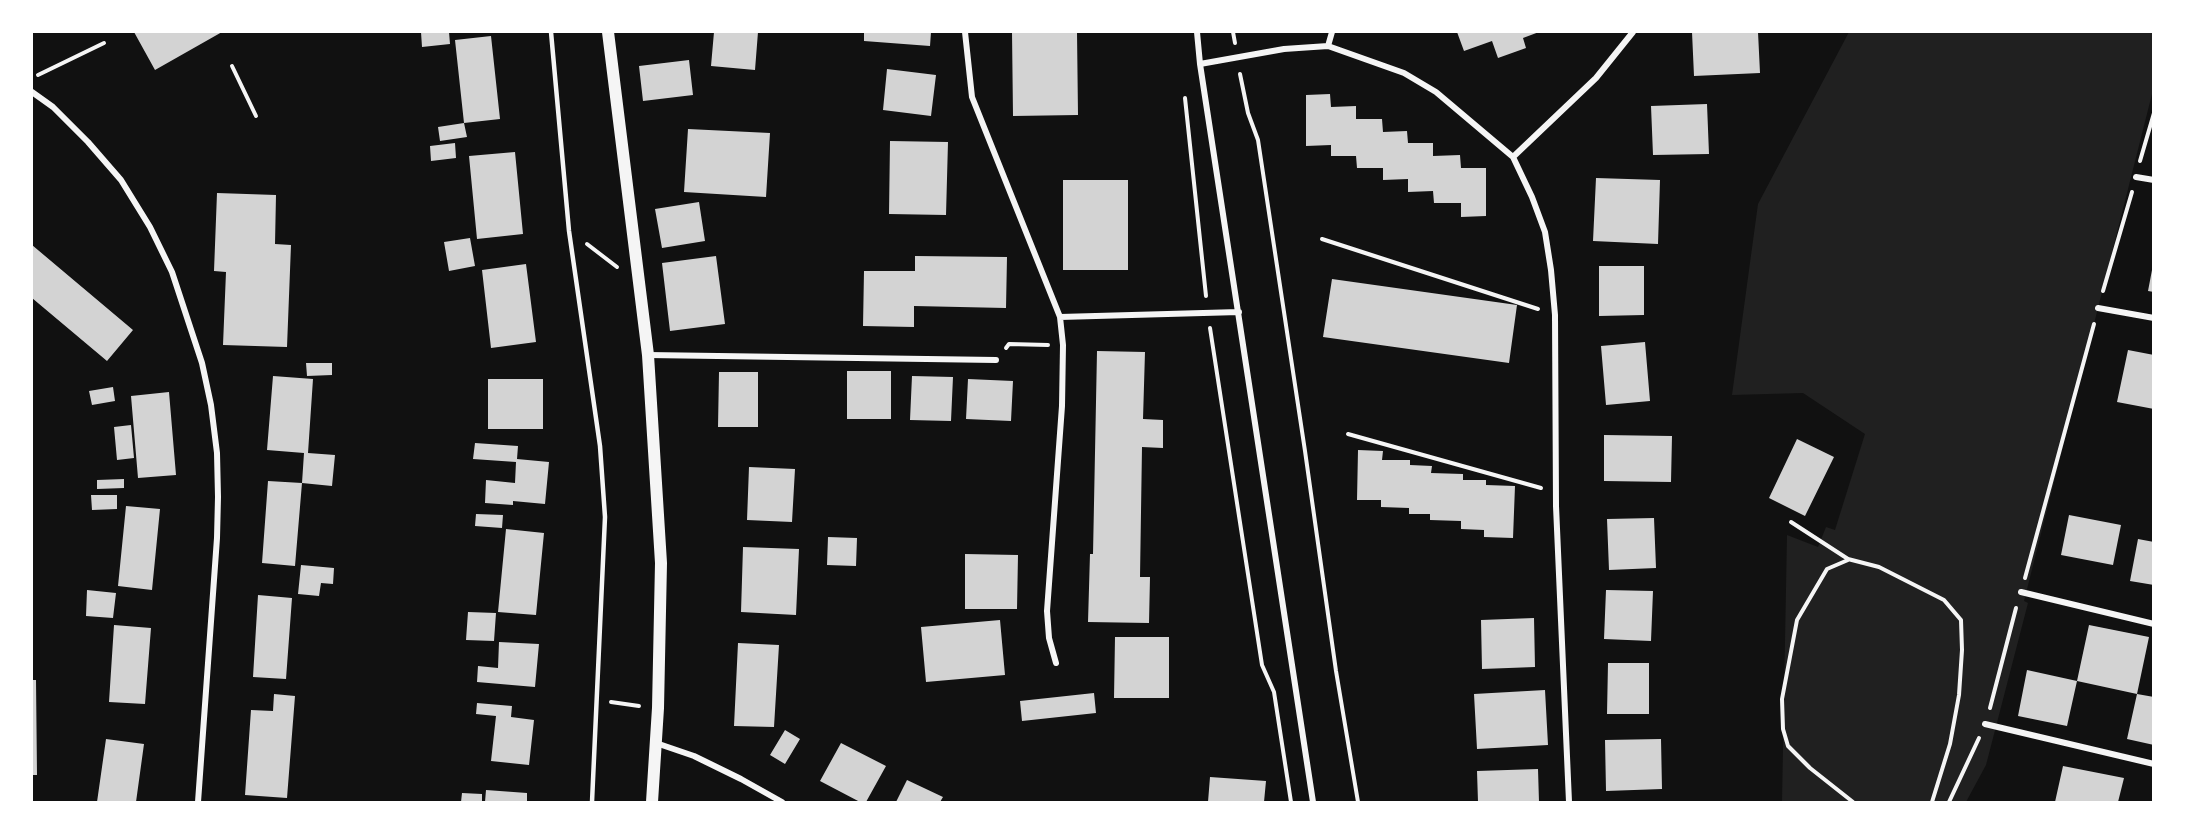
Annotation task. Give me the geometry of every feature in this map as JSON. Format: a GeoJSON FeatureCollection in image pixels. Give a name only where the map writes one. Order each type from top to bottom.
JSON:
{"type":"FeatureCollection","features":[{"type":"Feature","properties":{"kind":"main road"},"geometry":{"type":"LineString","coordinates":[[608,32],[648,355],[661,562],[658,708],[652,802]]}},
{"type":"Feature","properties":{"kind":"street"},"geometry":{"type":"LineString","coordinates":[[964,32],[972,97],[1060,317],[1063,345],[1062,405],[1047,611],[1049,638],[1056,663]]}},
{"type":"Feature","properties":{"kind":"street"},"geometry":{"type":"LineString","coordinates":[[1197,32],[1200,64],[1313,802]]}},
{"type":"Feature","properties":{"kind":"street"},"geometry":{"type":"LineString","coordinates":[[1328,46],[1332,32]]}},
{"type":"Feature","properties":{"kind":"street"},"geometry":{"type":"LineString","coordinates":[[1513,158],[1596,78],[1633,32]]}},
{"type":"Feature","properties":{"kind":"street"},"geometry":{"type":"LineString","coordinates":[[1200,64],[1284,49],[1328,46],[1404,73],[1436,92],[1513,158],[1532,197],[1545,232],[1555,315],[1556,492],[1569,802]]}},
{"type":"Feature","properties":{"kind":"street"},"geometry":{"type":"LineString","coordinates":[[32,92],[60,114],[121,180],[150,227],[172,272],[202,363],[214,429],[218,497],[198,802]]}},
{"type":"Feature","properties":{"kind":"street"},"geometry":{"type":"LineString","coordinates":[[2136,177],[2154,180]]}},
{"type":"Feature","properties":{"kind":"street"},"geometry":{"type":"LineString","coordinates":[[2098,308],[2154,318]]}},
{"type":"Feature","properties":{"kind":"street"},"geometry":{"type":"LineString","coordinates":[[1060,317],[1239,312]]}},
{"type":"Feature","properties":{"kind":"street"},"geometry":{"type":"LineString","coordinates":[[648,355],[996,360]]}},
{"type":"Feature","properties":{"kind":"street"},"geometry":{"type":"LineString","coordinates":[[2021,592],[2154,624]]}},
{"type":"Feature","properties":{"kind":"street"},"geometry":{"type":"LineString","coordinates":[[1985,724],[2154,764]]}},
{"type":"Feature","properties":{"kind":"street"},"geometry":{"type":"LineString","coordinates":[[656,742],[694,756],[782,802]]}},
{"type":"Feature","properties":{"kind":"lane"},"geometry":{"type":"LineString","coordinates":[[551,32],[569,231],[600,446],[605,518],[592,802]]}},
{"type":"Feature","properties":{"kind":"path"},"geometry":{"type":"LineString","coordinates":[[1233,32],[1248,113],[1258,140],[1334,660],[1358,802]]}},
{"type":"Feature","properties":{"kind":"path"},"geometry":{"type":"LineString","coordinates":[[32,78],[104,43]]}},
{"type":"Feature","properties":{"kind":"path"},"geometry":{"type":"LineString","coordinates":[[232,66],[256,116]]}},
{"type":"Feature","properties":{"kind":"path"},"geometry":{"type":"LineString","coordinates":[[1185,90],[1207,313],[1262,665],[1274,693],[1291,802]]}},
{"type":"Feature","properties":{"kind":"path"},"geometry":{"type":"LineString","coordinates":[[1949,802],[1985,724],[2098,308],[2154,113]]}},
{"type":"Feature","properties":{"kind":"path"},"geometry":{"type":"LineString","coordinates":[[569,231],[638,283]]}},
{"type":"Feature","properties":{"kind":"path"},"geometry":{"type":"LineString","coordinates":[[1322,239],[1555,315]]}},
{"type":"Feature","properties":{"kind":"path"},"geometry":{"type":"LineString","coordinates":[[1009,344],[1063,345]]}},
{"type":"Feature","properties":{"kind":"path"},"geometry":{"type":"LineString","coordinates":[[1348,434],[1556,492]]}},
{"type":"Feature","properties":{"kind":"path"},"geometry":{"type":"LineString","coordinates":[[1791,522],[1848,559],[1879,567],[1944,600],[1961,620],[1959,695],[1950,744],[1932,802]]}},
{"type":"Feature","properties":{"kind":"path"},"geometry":{"type":"LineString","coordinates":[[1848,559],[1827,569],[1797,620],[1782,699],[1783,729],[1788,746],[1810,768],[1853,802]]}},
{"type":"Feature","properties":{"kind":"path"},"geometry":{"type":"LineString","coordinates":[[598,700],[658,708]]}},
{"type":"Feature","properties":{"kind":"shaded area"},"geometry":{"type":"Polygon","coordinates":[[[1849,32],[2153,32],[2153,90],[2024,601],[2028,603],[1986,765],[1966,802],[1782,802],[1787,535],[1818,547],[1826,527],[1835,530],[1865,434],[1803,393],[1732,395],[1758,204],[1849,32]]]}},
{"type":"Feature","properties":{"kind":"building"},"geometry":{"type":"Polygon","coordinates":[[[134,32],[222,32],[155,70],[134,32]]]}},
{"type":"Feature","properties":{"kind":"building"},"geometry":{"type":"Polygon","coordinates":[[[421,32],[449,32],[450,44],[422,47],[421,32]]]}},
{"type":"Feature","properties":{"kind":"building"},"geometry":{"type":"Polygon","coordinates":[[[714,32],[758,32],[755,70],[711,66],[714,32]]]}},
{"type":"Feature","properties":{"kind":"building"},"geometry":{"type":"Polygon","coordinates":[[[864,32],[931,32],[930,46],[864,41],[864,32]]]}},
{"type":"Feature","properties":{"kind":"building"},"geometry":{"type":"Polygon","coordinates":[[[1012,32],[1077,32],[1078,115],[1013,116],[1012,32]]]}},
{"type":"Feature","properties":{"kind":"building"},"geometry":{"type":"Polygon","coordinates":[[[1457,32],[1539,32],[1523,38],[1526,48],[1498,58],[1492,41],[1464,51],[1457,32]]]}},
{"type":"Feature","properties":{"kind":"building"},"geometry":{"type":"Polygon","coordinates":[[[1692,32],[1758,32],[1760,73],[1694,76],[1692,32]]]}},
{"type":"Feature","properties":{"kind":"building"},"geometry":{"type":"Polygon","coordinates":[[[491,36],[500,119],[464,123],[455,40],[491,36]]]}},
{"type":"Feature","properties":{"kind":"building"},"geometry":{"type":"Polygon","coordinates":[[[689,60],[693,95],[643,101],[639,66],[689,60]]]}},
{"type":"Feature","properties":{"kind":"building"},"geometry":{"type":"Polygon","coordinates":[[[887,69],[936,75],[931,116],[883,110],[887,69]]]}},
{"type":"Feature","properties":{"kind":"building"},"geometry":{"type":"Polygon","coordinates":[[[1330,94],[1331,107],[1356,106],[1356,119],[1382,119],[1383,132],[1407,131],[1408,143],[1433,143],[1433,156],[1460,155],[1461,168],[1486,168],[1486,216],[1461,217],[1461,203],[1434,203],[1433,191],[1408,192],[1408,179],[1383,180],[1383,168],[1357,168],[1356,156],[1331,156],[1331,145],[1306,146],[1306,95],[1330,94]]]}},
{"type":"Feature","properties":{"kind":"building"},"geometry":{"type":"Polygon","coordinates":[[[1707,104],[1709,154],[1653,155],[1651,106],[1707,104]]]}},
{"type":"Feature","properties":{"kind":"building"},"geometry":{"type":"Polygon","coordinates":[[[464,123],[467,137],[440,141],[438,127],[464,123]]]}},
{"type":"Feature","properties":{"kind":"building"},"geometry":{"type":"Polygon","coordinates":[[[688,129],[770,133],[766,197],[684,192],[688,129]]]}},
{"type":"Feature","properties":{"kind":"building"},"geometry":{"type":"Polygon","coordinates":[[[890,141],[948,142],[946,215],[889,214],[890,141]]]}},
{"type":"Feature","properties":{"kind":"building"},"geometry":{"type":"Polygon","coordinates":[[[455,143],[456,158],[431,161],[430,146],[455,143]]]}},
{"type":"Feature","properties":{"kind":"building"},"geometry":{"type":"Polygon","coordinates":[[[515,152],[523,234],[477,239],[469,156],[515,152]]]}},
{"type":"Feature","properties":{"kind":"building"},"geometry":{"type":"Polygon","coordinates":[[[1596,178],[1660,180],[1658,244],[1593,241],[1596,178]]]}},
{"type":"Feature","properties":{"kind":"building"},"geometry":{"type":"Polygon","coordinates":[[[1063,180],[1128,180],[1128,270],[1063,270],[1063,180]]]}},
{"type":"Feature","properties":{"kind":"building"},"geometry":{"type":"Polygon","coordinates":[[[217,193],[276,195],[275,244],[291,245],[287,347],[223,345],[226,272],[214,271],[217,193]]]}},
{"type":"Feature","properties":{"kind":"building"},"geometry":{"type":"Polygon","coordinates":[[[699,202],[705,241],[662,248],[655,209],[699,202]]]}},
{"type":"Feature","properties":{"kind":"building"},"geometry":{"type":"Polygon","coordinates":[[[470,238],[475,266],[449,271],[444,242],[470,238]]]}},
{"type":"Feature","properties":{"kind":"building"},"geometry":{"type":"Polygon","coordinates":[[[32,245],[133,330],[107,361],[32,298],[32,245]]]}},
{"type":"Feature","properties":{"kind":"building"},"geometry":{"type":"Polygon","coordinates":[[[716,256],[725,324],[670,331],[662,263],[716,256]]]}},
{"type":"Feature","properties":{"kind":"building"},"geometry":{"type":"Polygon","coordinates":[[[915,256],[1007,257],[1006,308],[914,306],[914,327],[863,326],[864,271],[915,271],[915,256]]]}},
{"type":"Feature","properties":{"kind":"building"},"geometry":{"type":"Polygon","coordinates":[[[526,264],[536,342],[491,348],[482,270],[526,264]]]}},
{"type":"Feature","properties":{"kind":"building"},"geometry":{"type":"Polygon","coordinates":[[[1599,266],[1644,266],[1644,315],[1599,316],[1599,266]]]}},
{"type":"Feature","properties":{"kind":"building"},"geometry":{"type":"Polygon","coordinates":[[[2152,270],[2154,270],[2154,292],[2148,291],[2152,270]]]}},
{"type":"Feature","properties":{"kind":"building"},"geometry":{"type":"Polygon","coordinates":[[[1332,279],[1517,305],[1509,363],[1323,337],[1332,279]]]}},
{"type":"Feature","properties":{"kind":"building"},"geometry":{"type":"Polygon","coordinates":[[[1645,342],[1650,401],[1606,405],[1601,346],[1645,342]]]}},
{"type":"Feature","properties":{"kind":"building"},"geometry":{"type":"Polygon","coordinates":[[[2128,350],[2154,355],[2154,409],[2117,402],[2128,350]]]}},
{"type":"Feature","properties":{"kind":"building"},"geometry":{"type":"Polygon","coordinates":[[[1097,351],[1145,352],[1143,419],[1163,420],[1163,448],[1142,447],[1140,577],[1150,577],[1149,623],[1088,622],[1090,554],[1093,554],[1097,351]]]}},
{"type":"Feature","properties":{"kind":"building"},"geometry":{"type":"Polygon","coordinates":[[[306,363],[332,363],[332,375],[307,376],[306,363]]]}},
{"type":"Feature","properties":{"kind":"building"},"geometry":{"type":"Polygon","coordinates":[[[847,371],[891,371],[891,419],[847,419],[847,371]]]}},
{"type":"Feature","properties":{"kind":"building"},"geometry":{"type":"Polygon","coordinates":[[[719,372],[758,372],[758,427],[718,427],[719,372]]]}},
{"type":"Feature","properties":{"kind":"building"},"geometry":{"type":"Polygon","coordinates":[[[273,376],[313,379],[308,453],[335,455],[332,486],[302,483],[304,453],[267,450],[273,376]]]}},
{"type":"Feature","properties":{"kind":"building"},"geometry":{"type":"Polygon","coordinates":[[[912,376],[953,377],[951,421],[910,420],[912,376]]]}},
{"type":"Feature","properties":{"kind":"building"},"geometry":{"type":"Polygon","coordinates":[[[488,379],[543,379],[543,429],[488,429],[488,379]]]}},
{"type":"Feature","properties":{"kind":"building"},"geometry":{"type":"Polygon","coordinates":[[[968,379],[1013,381],[1011,421],[966,419],[968,379]]]}},
{"type":"Feature","properties":{"kind":"building"},"geometry":{"type":"Polygon","coordinates":[[[113,387],[115,401],[92,405],[89,391],[113,387]]]}},
{"type":"Feature","properties":{"kind":"building"},"geometry":{"type":"Polygon","coordinates":[[[169,392],[176,475],[138,478],[131,396],[169,392]]]}},
{"type":"Feature","properties":{"kind":"building"},"geometry":{"type":"Polygon","coordinates":[[[131,425],[134,458],[117,460],[114,427],[131,425]]]}},
{"type":"Feature","properties":{"kind":"building"},"geometry":{"type":"Polygon","coordinates":[[[1604,435],[1672,436],[1671,482],[1604,481],[1604,435]]]}},
{"type":"Feature","properties":{"kind":"building"},"geometry":{"type":"Polygon","coordinates":[[[1797,439],[1834,457],[1805,516],[1769,498],[1797,439]]]}},
{"type":"Feature","properties":{"kind":"building"},"geometry":{"type":"Polygon","coordinates":[[[475,443],[518,446],[517,459],[549,462],[545,504],[513,501],[513,505],[485,503],[486,480],[515,483],[516,462],[473,459],[475,443]]]}},
{"type":"Feature","properties":{"kind":"building"},"geometry":{"type":"Polygon","coordinates":[[[1358,450],[1383,451],[1382,460],[1410,460],[1410,465],[1432,466],[1431,473],[1463,474],[1463,480],[1486,480],[1486,485],[1515,486],[1513,538],[1484,537],[1484,530],[1461,529],[1461,521],[1430,520],[1430,514],[1409,514],[1409,508],[1381,507],[1381,500],[1357,500],[1358,450]]]}},
{"type":"Feature","properties":{"kind":"building"},"geometry":{"type":"Polygon","coordinates":[[[749,467],[795,469],[792,522],[747,520],[749,467]]]}},
{"type":"Feature","properties":{"kind":"building"},"geometry":{"type":"Polygon","coordinates":[[[124,479],[124,488],[97,489],[97,480],[124,479]]]}},
{"type":"Feature","properties":{"kind":"building"},"geometry":{"type":"Polygon","coordinates":[[[268,481],[302,483],[295,566],[262,563],[268,481]]]}},
{"type":"Feature","properties":{"kind":"building"},"geometry":{"type":"Polygon","coordinates":[[[91,495],[117,495],[117,509],[92,510],[91,495]]]}},
{"type":"Feature","properties":{"kind":"building"},"geometry":{"type":"Polygon","coordinates":[[[126,506],[160,509],[152,590],[118,586],[126,506]]]}},
{"type":"Feature","properties":{"kind":"building"},"geometry":{"type":"Polygon","coordinates":[[[476,514],[503,515],[502,528],[475,526],[476,514]]]}},
{"type":"Feature","properties":{"kind":"building"},"geometry":{"type":"Polygon","coordinates":[[[2069,515],[2121,525],[2113,565],[2061,555],[2069,515]]]}},
{"type":"Feature","properties":{"kind":"building"},"geometry":{"type":"Polygon","coordinates":[[[1654,518],[1656,568],[1609,570],[1607,519],[1654,518]]]}},
{"type":"Feature","properties":{"kind":"building"},"geometry":{"type":"Polygon","coordinates":[[[506,529],[544,533],[536,615],[498,612],[506,529]]]}},
{"type":"Feature","properties":{"kind":"building"},"geometry":{"type":"Polygon","coordinates":[[[828,537],[857,538],[856,566],[827,565],[828,537]]]}},
{"type":"Feature","properties":{"kind":"building"},"geometry":{"type":"Polygon","coordinates":[[[2138,539],[2154,542],[2154,585],[2130,581],[2138,539]]]}},
{"type":"Feature","properties":{"kind":"building"},"geometry":{"type":"Polygon","coordinates":[[[743,547],[799,549],[796,615],[741,612],[743,547]]]}},
{"type":"Feature","properties":{"kind":"building"},"geometry":{"type":"Polygon","coordinates":[[[965,554],[1018,555],[1017,609],[965,609],[965,554]]]}},
{"type":"Feature","properties":{"kind":"building"},"geometry":{"type":"Polygon","coordinates":[[[301,565],[334,568],[333,584],[321,583],[319,596],[298,594],[301,565]]]}},
{"type":"Feature","properties":{"kind":"building"},"geometry":{"type":"Polygon","coordinates":[[[87,590],[116,593],[113,618],[86,616],[87,590]]]}},
{"type":"Feature","properties":{"kind":"building"},"geometry":{"type":"Polygon","coordinates":[[[1606,590],[1653,591],[1651,641],[1604,639],[1606,590]]]}},
{"type":"Feature","properties":{"kind":"building"},"geometry":{"type":"Polygon","coordinates":[[[258,595],[292,598],[286,679],[253,677],[258,595]]]}},
{"type":"Feature","properties":{"kind":"building"},"geometry":{"type":"Polygon","coordinates":[[[468,612],[496,613],[494,641],[466,640],[468,612]]]}},
{"type":"Feature","properties":{"kind":"building"},"geometry":{"type":"Polygon","coordinates":[[[1534,618],[1535,667],[1482,669],[1481,620],[1534,618]]]}},
{"type":"Feature","properties":{"kind":"building"},"geometry":{"type":"Polygon","coordinates":[[[1000,620],[1005,675],[926,682],[921,627],[1000,620]]]}},
{"type":"Feature","properties":{"kind":"building"},"geometry":{"type":"Polygon","coordinates":[[[114,625],[151,628],[145,704],[109,702],[114,625]]]}},
{"type":"Feature","properties":{"kind":"building"},"geometry":{"type":"Polygon","coordinates":[[[2089,625],[2149,637],[2137,694],[2077,681],[2089,625]]]}},
{"type":"Feature","properties":{"kind":"building"},"geometry":{"type":"Polygon","coordinates":[[[1115,637],[1169,637],[1169,698],[1114,698],[1115,637]]]}},
{"type":"Feature","properties":{"kind":"building"},"geometry":{"type":"Polygon","coordinates":[[[499,642],[539,644],[535,687],[477,682],[478,666],[498,668],[499,642]]]}},
{"type":"Feature","properties":{"kind":"building"},"geometry":{"type":"Polygon","coordinates":[[[738,643],[779,645],[774,727],[734,726],[738,643]]]}},
{"type":"Feature","properties":{"kind":"building"},"geometry":{"type":"Polygon","coordinates":[[[1608,663],[1649,663],[1649,714],[1607,714],[1608,663]]]}},
{"type":"Feature","properties":{"kind":"building"},"geometry":{"type":"Polygon","coordinates":[[[2027,670],[2077,681],[2067,726],[2018,716],[2027,670]]]}},
{"type":"Feature","properties":{"kind":"building"},"geometry":{"type":"Polygon","coordinates":[[[32,680],[36,680],[37,775],[32,775],[32,680]]]}},
{"type":"Feature","properties":{"kind":"building"},"geometry":{"type":"Polygon","coordinates":[[[1545,690],[1548,745],[1477,749],[1474,694],[1545,690]]]}},
{"type":"Feature","properties":{"kind":"building"},"geometry":{"type":"Polygon","coordinates":[[[1094,693],[1096,713],[1022,721],[1020,701],[1094,693]]]}},
{"type":"Feature","properties":{"kind":"building"},"geometry":{"type":"Polygon","coordinates":[[[274,694],[295,696],[287,798],[245,795],[251,710],[273,711],[274,694]]]}},
{"type":"Feature","properties":{"kind":"building"},"geometry":{"type":"Polygon","coordinates":[[[2137,694],[2154,697],[2154,745],[2127,739],[2137,694]]]}},
{"type":"Feature","properties":{"kind":"building"},"geometry":{"type":"Polygon","coordinates":[[[477,703],[512,706],[511,717],[534,720],[529,765],[491,761],[496,716],[476,714],[477,703]]]}},
{"type":"Feature","properties":{"kind":"building"},"geometry":{"type":"Polygon","coordinates":[[[785,730],[800,739],[785,764],[770,755],[785,730]]]}},
{"type":"Feature","properties":{"kind":"building"},"geometry":{"type":"Polygon","coordinates":[[[106,739],[144,744],[136,802],[97,802],[106,739]]]}},
{"type":"Feature","properties":{"kind":"building"},"geometry":{"type":"Polygon","coordinates":[[[1661,739],[1662,789],[1606,791],[1605,740],[1661,739]]]}},
{"type":"Feature","properties":{"kind":"building"},"geometry":{"type":"Polygon","coordinates":[[[841,743],[886,766],[866,802],[860,802],[820,781],[841,743]]]}},
{"type":"Feature","properties":{"kind":"building"},"geometry":{"type":"Polygon","coordinates":[[[2063,766],[2124,778],[2118,802],[2055,802],[2063,766]]]}},
{"type":"Feature","properties":{"kind":"building"},"geometry":{"type":"Polygon","coordinates":[[[1538,769],[1539,802],[1478,802],[1477,771],[1538,769]]]}},
{"type":"Feature","properties":{"kind":"building"},"geometry":{"type":"Polygon","coordinates":[[[1210,777],[1266,781],[1264,802],[1208,802],[1210,777]]]}},
{"type":"Feature","properties":{"kind":"building"},"geometry":{"type":"Polygon","coordinates":[[[907,780],[943,797],[940,802],[896,802],[907,780]]]}},
{"type":"Feature","properties":{"kind":"building"},"geometry":{"type":"Polygon","coordinates":[[[486,790],[527,793],[527,802],[485,802],[486,790]]]}},
{"type":"Feature","properties":{"kind":"building"},"geometry":{"type":"Polygon","coordinates":[[[462,793],[482,794],[482,802],[461,802],[462,793]]]}}]}
